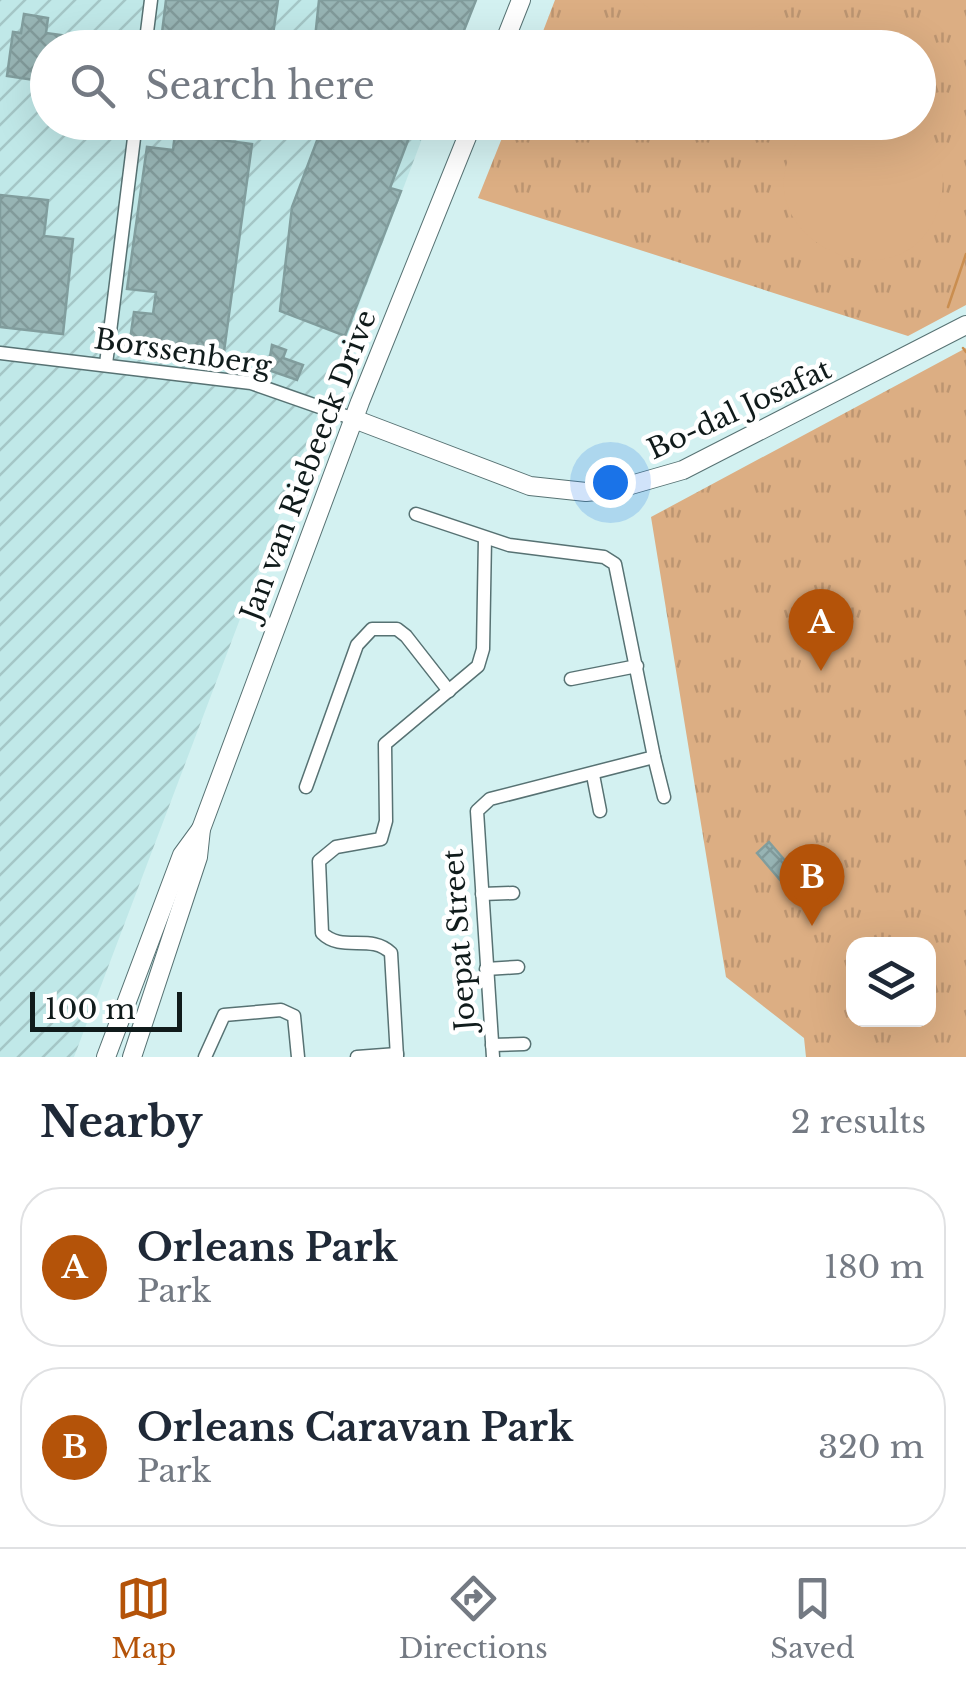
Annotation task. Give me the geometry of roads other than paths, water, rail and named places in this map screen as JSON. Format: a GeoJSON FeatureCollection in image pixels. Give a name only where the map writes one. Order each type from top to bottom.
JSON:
{"type":"FeatureCollection","features":[{"type":"Feature","properties":{"kind":"main road"},"geometry":{"type":"LineString","coordinates":[[510,30],[522,0]]}},
{"type":"Feature","properties":{"kind":"main road","name":"Jan van Riebeeck Drive"},"geometry":{"type":"LineString","coordinates":[[132,1057],[198,857],[201,829],[354,418],[466,140]]}},
{"type":"Feature","properties":{"kind":"main road","name":"Bo-dal Josafat"},"geometry":{"type":"LineString","coordinates":[[354,418],[530,486],[586,492],[617,489],[683,470],[966,325]]}},
{"type":"Feature","properties":{"kind":"main road","name":"Jan van Riebeeck Drive"},"geometry":{"type":"LineString","coordinates":[[106,1057],[182,854],[201,829]]}},
{"type":"Feature","properties":{"kind":"street"},"geometry":{"type":"LineString","coordinates":[[147,30],[150,0]]}},
{"type":"Feature","properties":{"kind":"street"},"geometry":{"type":"LineString","coordinates":[[106,364],[134,140]]}},
{"type":"Feature","properties":{"kind":"street","name":"Borssenberg"},"geometry":{"type":"LineString","coordinates":[[0,353],[251,383],[354,418]]}},
{"type":"Feature","properties":{"kind":"street"},"geometry":{"type":"LineString","coordinates":[[416,514],[485,538],[530,549],[604,557],[616,564],[664,797]]}},
{"type":"Feature","properties":{"kind":"street"},"geometry":{"type":"LineString","coordinates":[[357,1057],[397,1056],[391,952],[376,943],[340,944],[322,933],[319,861],[336,847],[380,839],[386,822],[385,744],[472,673],[482,657],[485,538]]}},
{"type":"Feature","properties":{"kind":"street"},"geometry":{"type":"LineString","coordinates":[[306,787],[364,635],[372,629],[397,629],[448,691]]}},
{"type":"Feature","properties":{"kind":"street"},"geometry":{"type":"LineString","coordinates":[[570,679],[636,666]]}},
{"type":"Feature","properties":{"kind":"street","name":"Joepat Street"},"geometry":{"type":"LineString","coordinates":[[493,1051],[476,820],[482,804],[654,757]]}},
{"type":"Feature","properties":{"kind":"street"},"geometry":{"type":"LineString","coordinates":[[594,775],[600,811]]}},
{"type":"Feature","properties":{"kind":"street"},"geometry":{"type":"LineString","coordinates":[[482,894],[513,893]]}},
{"type":"Feature","properties":{"kind":"street"},"geometry":{"type":"LineString","coordinates":[[486,968],[518,968]]}},
{"type":"Feature","properties":{"kind":"street"},"geometry":{"type":"LineString","coordinates":[[206,1057],[224,1015],[280,1010],[294,1016],[298,1057]]}},
{"type":"Feature","properties":{"kind":"street"},"geometry":{"type":"LineString","coordinates":[[493,1051],[524,1044]]}},
{"type":"Feature","properties":{"kind":"waterway"},"geometry":{"type":"LineString","coordinates":[[948,307],[966,254]]}},
{"type":"Feature","properties":{"kind":"waterway"},"geometry":{"type":"LineString","coordinates":[[963,348],[966,352]]}},
{"type":"Feature","properties":{"kind":"place","name":"Orleans Park"},"geometry":{"type":"Point","coordinates":[821,671]}},
{"type":"Feature","properties":{"kind":"place","name":"Orleans Caravan Park"},"geometry":{"type":"Point","coordinates":[812,926]}}]}
